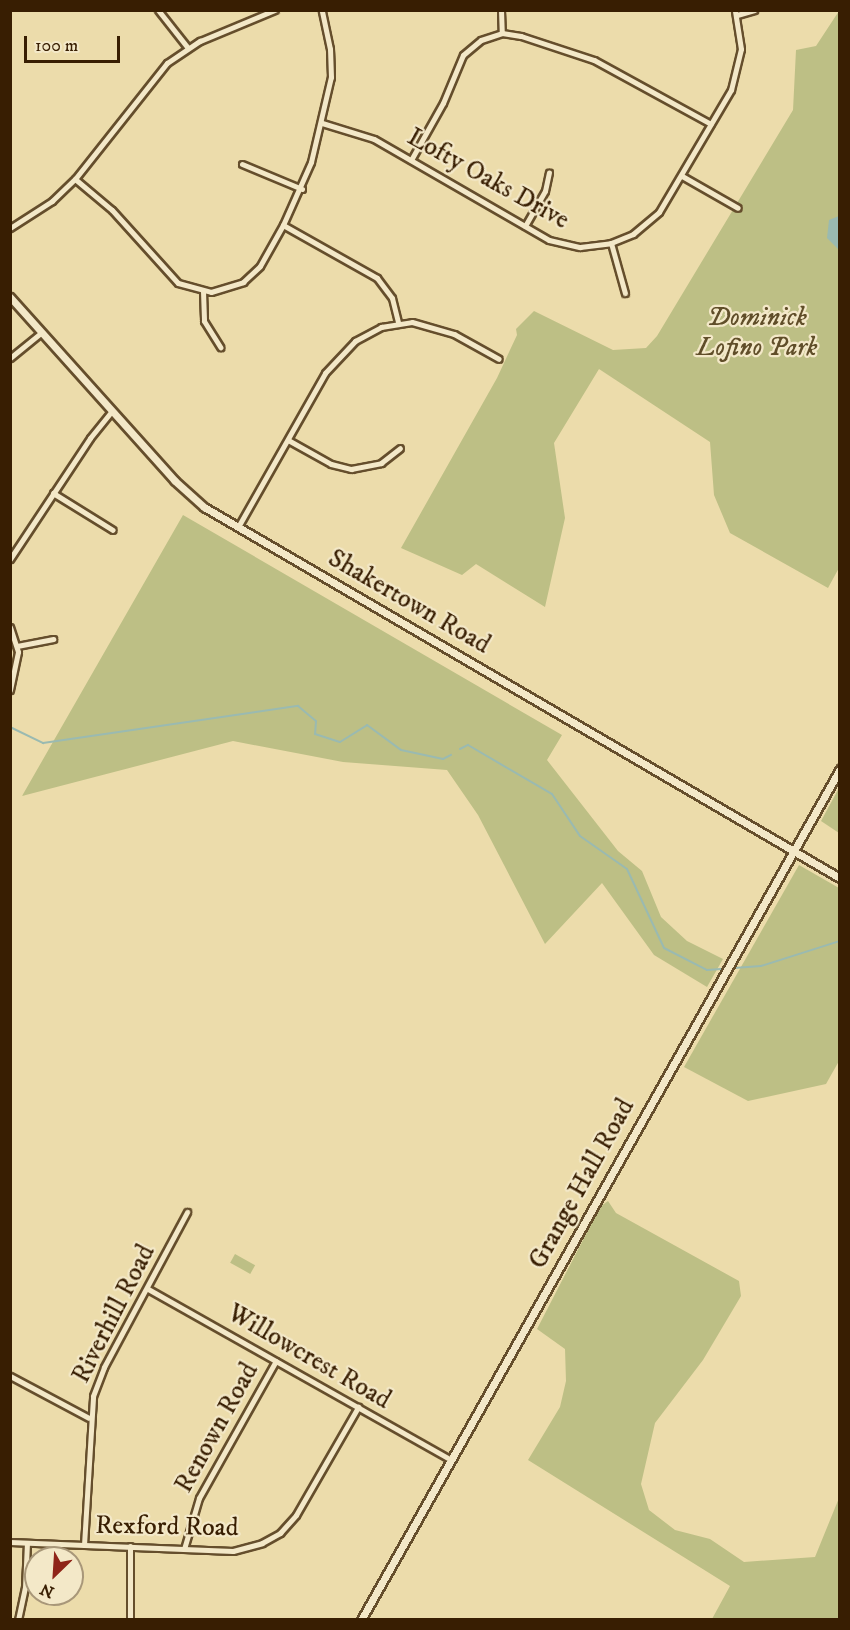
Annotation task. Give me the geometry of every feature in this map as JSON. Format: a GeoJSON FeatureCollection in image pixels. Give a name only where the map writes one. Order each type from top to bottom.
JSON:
{"type":"FeatureCollection","features":[{"type":"Feature","properties":{"kind":"street"},"geometry":{"type":"LineString","coordinates":[[158,10],[188,48]]}},
{"type":"Feature","properties":{"kind":"street"},"geometry":{"type":"LineString","coordinates":[[10,228],[52,201],[75,179],[154,76],[188,48],[275,10]]}},
{"type":"Feature","properties":{"kind":"street"},"geometry":{"type":"LineString","coordinates":[[75,179],[112,210],[178,283],[203,291],[226,290],[248,279],[284,225],[302,189],[322,123],[330,86],[331,58],[322,10]]}},
{"type":"Feature","properties":{"kind":"street"},"geometry":{"type":"LineString","coordinates":[[501,10],[502,33]]}},
{"type":"Feature","properties":{"kind":"street"},"geometry":{"type":"LineString","coordinates":[[736,13],[754,10]]}},
{"type":"Feature","properties":{"kind":"street","name":"Lofty Oaks Drive"},"geometry":{"type":"LineString","coordinates":[[322,123],[366,135],[525,226],[564,244],[611,243],[651,221],[682,176],[711,124],[738,69],[741,43],[736,13]]}},
{"type":"Feature","properties":{"kind":"street"},"geometry":{"type":"LineString","coordinates":[[411,160],[443,103],[463,55],[481,40],[502,33],[521,36],[594,60],[711,124]]}},
{"type":"Feature","properties":{"kind":"street"},"geometry":{"type":"LineString","coordinates":[[242,164],[302,189]]}},
{"type":"Feature","properties":{"kind":"street"},"geometry":{"type":"LineString","coordinates":[[525,226],[545,191],[549,172]]}},
{"type":"Feature","properties":{"kind":"street"},"geometry":{"type":"LineString","coordinates":[[682,176],[738,208]]}},
{"type":"Feature","properties":{"kind":"street"},"geometry":{"type":"LineString","coordinates":[[284,225],[377,279],[392,298],[398,322]]}},
{"type":"Feature","properties":{"kind":"street"},"geometry":{"type":"LineString","coordinates":[[611,243],[625,293]]}},
{"type":"Feature","properties":{"kind":"street"},"geometry":{"type":"LineString","coordinates":[[203,291],[204,321],[220,347]]}},
{"type":"Feature","properties":{"kind":"street","name":"Shakertown Road"},"geometry":{"type":"LineString","coordinates":[[10,297],[184,491],[238,527],[840,878]]}},
{"type":"Feature","properties":{"kind":"street"},"geometry":{"type":"LineString","coordinates":[[238,527],[339,354],[363,336],[398,322],[440,328],[498,359]]}},
{"type":"Feature","properties":{"kind":"street"},"geometry":{"type":"LineString","coordinates":[[10,358],[42,332]]}},
{"type":"Feature","properties":{"kind":"street"},"geometry":{"type":"LineString","coordinates":[[10,559],[112,411]]}},
{"type":"Feature","properties":{"kind":"street"},"geometry":{"type":"LineString","coordinates":[[288,440],[331,464],[351,469],[381,463],[400,448]]}},
{"type":"Feature","properties":{"kind":"street"},"geometry":{"type":"LineString","coordinates":[[54,493],[113,530]]}},
{"type":"Feature","properties":{"kind":"street"},"geometry":{"type":"LineString","coordinates":[[10,627],[17,646],[16,675],[10,690]]}},
{"type":"Feature","properties":{"kind":"street"},"geometry":{"type":"LineString","coordinates":[[17,646],[53,639]]}},
{"type":"Feature","properties":{"kind":"street","name":"Grange Hall Road"},"geometry":{"type":"LineString","coordinates":[[361,1620],[840,769]]}},
{"type":"Feature","properties":{"kind":"street","name":"Riverhill Road"},"geometry":{"type":"LineString","coordinates":[[84,1545],[89,1418],[104,1367],[148,1289],[187,1212]]}},
{"type":"Feature","properties":{"kind":"street","name":"Willowcrest Road"},"geometry":{"type":"LineString","coordinates":[[148,1289],[451,1460]]}},
{"type":"Feature","properties":{"kind":"street","name":"Renown Road"},"geometry":{"type":"LineString","coordinates":[[184,1549],[199,1498],[276,1361]]}},
{"type":"Feature","properties":{"kind":"street"},"geometry":{"type":"LineString","coordinates":[[10,1376],[89,1418]]}},
{"type":"Feature","properties":{"kind":"street","name":"Rexford Road"},"geometry":{"type":"LineString","coordinates":[[10,1542],[242,1550],[279,1533],[301,1507],[358,1407]]}},
{"type":"Feature","properties":{"kind":"street"},"geometry":{"type":"LineString","coordinates":[[18,1620],[25,1588],[27,1543]]}},
{"type":"Feature","properties":{"kind":"street"},"geometry":{"type":"LineString","coordinates":[[130,1546],[130,1620]]}},
{"type":"Feature","properties":{"kind":"green space","name":"Dominick Lofino Park"},"geometry":{"type":"Polygon","coordinates":[[[839,11],[840,566],[828,588],[730,533],[714,495],[710,442],[599,369],[554,443],[565,518],[545,607],[476,564],[462,575],[401,548],[497,378],[517,335],[516,329],[534,311],[613,350],[646,348],[657,336],[793,110],[796,50],[816,46],[839,11]]]}},
{"type":"Feature","properties":{"kind":"green space"},"geometry":{"type":"Polygon","coordinates":[[[183,515],[562,735],[547,760],[618,851],[642,871],[661,917],[687,941],[723,959],[707,987],[654,955],[602,883],[545,944],[478,815],[447,770],[343,762],[233,741],[22,796],[183,515]]]}},
{"type":"Feature","properties":{"kind":"green space"},"geometry":{"type":"Polygon","coordinates":[[[839,788],[839,833],[821,821],[839,788]]]}},
{"type":"Feature","properties":{"kind":"green space"},"geometry":{"type":"Polygon","coordinates":[[[799,865],[839,888],[839,1061],[826,1084],[748,1101],[684,1067],[799,865]]]}},
{"type":"Feature","properties":{"kind":"green space"},"geometry":{"type":"Polygon","coordinates":[[[608,1201],[616,1213],[739,1281],[741,1296],[703,1360],[655,1423],[641,1484],[649,1510],[675,1530],[710,1539],[744,1562],[815,1557],[839,1498],[839,1619],[712,1619],[730,1586],[528,1460],[560,1407],[566,1381],[565,1349],[537,1329],[600,1207],[608,1201]]]}},
{"type":"Feature","properties":{"kind":"green space"},"geometry":{"type":"Polygon","coordinates":[[[235,1254],[255,1265],[250,1274],[230,1263],[235,1254]]]}},
{"type":"Feature","properties":{"kind":"water"},"geometry":{"type":"Polygon","coordinates":[[[839,216],[839,250],[827,238],[829,220],[839,216]]]}},
{"type":"Feature","properties":{"kind":"waterway"},"geometry":{"type":"LineString","coordinates":[[10,727],[43,743],[298,706],[316,721],[315,734],[340,742],[367,725],[401,750],[443,759],[451,755]]}},
{"type":"Feature","properties":{"kind":"waterway"},"geometry":{"type":"LineString","coordinates":[[460,749],[468,745],[552,794],[580,836],[627,869],[664,948],[707,970],[761,966],[840,941]]}}]}
